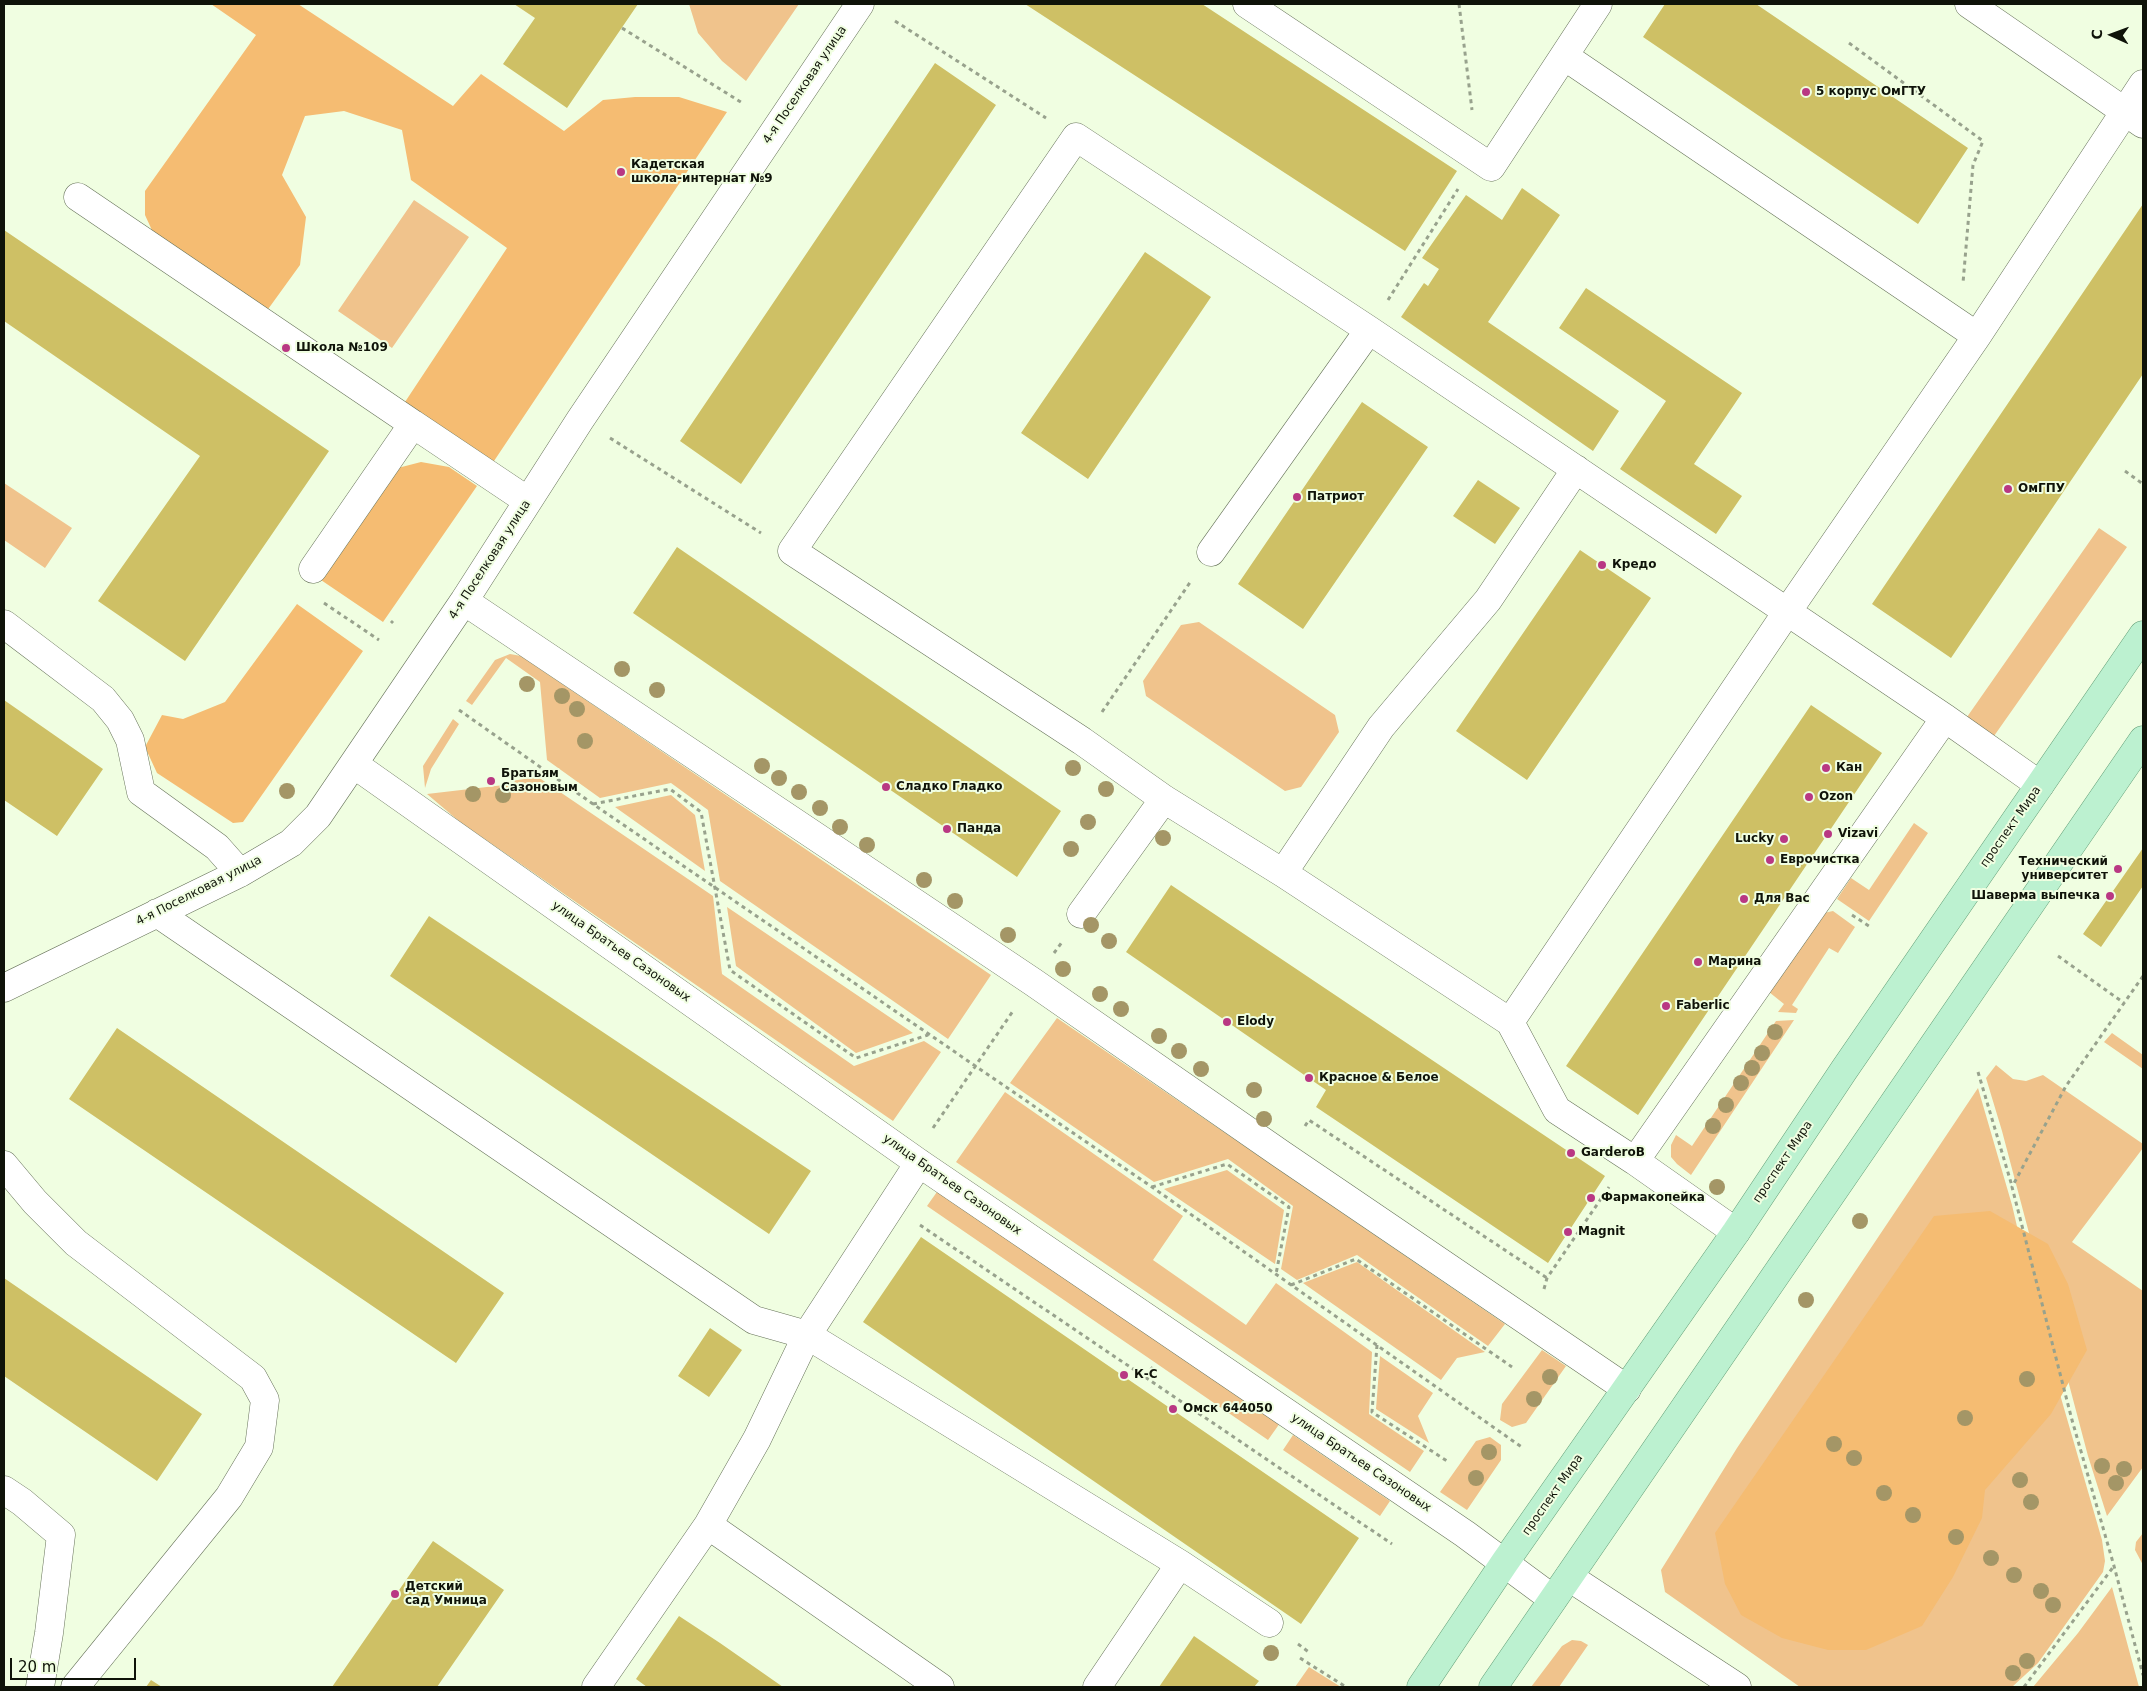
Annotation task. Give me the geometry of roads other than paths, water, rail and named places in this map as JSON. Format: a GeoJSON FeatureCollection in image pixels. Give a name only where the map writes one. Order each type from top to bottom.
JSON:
{"type":"FeatureCollection","features":[{"type":"Feature","properties":{"kind":"main road","name":"проспект Мира"},"geometry":{"type":"LineString","coordinates":[[1421,1687],[1505,1562],[1628,1389],[1736,1232],[1849,1063],[2143,636]]}},
{"type":"Feature","properties":{"kind":"main road"},"geometry":{"type":"LineString","coordinates":[[1493,1687],[2143,740]]}},
{"type":"Feature","properties":{"kind":"street","name":"4-я Поселковая улица"},"geometry":{"type":"LineString","coordinates":[[4,988],[240,873],[291,842],[318,816],[355,765],[464,601],[580,420],[860,4]]}},
{"type":"Feature","properties":{"kind":"street"},"geometry":{"type":"LineString","coordinates":[[1248,4],[1491,166],[1598,4]]}},
{"type":"Feature","properties":{"kind":"street"},"geometry":{"type":"LineString","coordinates":[[1969,4],[2134,118]]}},
{"type":"Feature","properties":{"kind":"street"},"geometry":{"type":"LineString","coordinates":[[1564,56],[1968,330]]}},
{"type":"Feature","properties":{"kind":"street"},"geometry":{"type":"LineString","coordinates":[[1510,1022],[1787,612],[1968,330],[2134,118],[2143,84]]}},
{"type":"Feature","properties":{"kind":"street"},"geometry":{"type":"LineString","coordinates":[[1736,1232],[1635,1160],[1557,1110],[1510,1022],[1283,873],[1164,799],[1082,741],[792,551],[1076,137],[1576,469],[1945,718],[2040,785]]}},
{"type":"Feature","properties":{"kind":"street"},"geometry":{"type":"LineString","coordinates":[[78,197],[528,501]]}},
{"type":"Feature","properties":{"kind":"street"},"geometry":{"type":"LineString","coordinates":[[1211,552],[1369,330]]}},
{"type":"Feature","properties":{"kind":"street"},"geometry":{"type":"LineString","coordinates":[[313,569],[413,424]]}},
{"type":"Feature","properties":{"kind":"street"},"geometry":{"type":"LineString","coordinates":[[1283,873],[1381,727],[1488,600],[1576,469]]}},
{"type":"Feature","properties":{"kind":"street"},"geometry":{"type":"LineString","coordinates":[[464,601],[1033,982],[1281,1154],[1628,1389]]}},
{"type":"Feature","properties":{"kind":"street"},"geometry":{"type":"LineString","coordinates":[[4,624],[103,699],[120,720],[130,740],[141,792],[217,847],[240,873]]}},
{"type":"Feature","properties":{"kind":"street"},"geometry":{"type":"LineString","coordinates":[[1635,1160],[1945,718]]}},
{"type":"Feature","properties":{"kind":"street","name":"улица Братьев Сазоновых"},"geometry":{"type":"LineString","coordinates":[[355,765],[916,1160],[1505,1562],[1553,1599]]}},
{"type":"Feature","properties":{"kind":"street"},"geometry":{"type":"LineString","coordinates":[[1082,914],[1164,799]]}},
{"type":"Feature","properties":{"kind":"street"},"geometry":{"type":"LineString","coordinates":[[157,913],[754,1320],[807,1335],[1180,1564],[1269,1623]]}},
{"type":"Feature","properties":{"kind":"street"},"geometry":{"type":"LineString","coordinates":[[596,1687],[708,1525],[757,1439],[807,1335],[893,1206],[916,1160]]}},
{"type":"Feature","properties":{"kind":"street"},"geometry":{"type":"LineString","coordinates":[[4,1165],[76,1244],[253,1378],[265,1400],[259,1447],[229,1497],[75,1687]]}},
{"type":"Feature","properties":{"kind":"street"},"geometry":{"type":"LineString","coordinates":[[4,1490],[22,1502],[61,1535],[49,1633],[40,1687]]}},
{"type":"Feature","properties":{"kind":"street"},"geometry":{"type":"LineString","coordinates":[[708,1525],[940,1687]]}},
{"type":"Feature","properties":{"kind":"street"},"geometry":{"type":"LineString","coordinates":[[1097,1687],[1180,1564]]}},
{"type":"Feature","properties":{"kind":"street"},"geometry":{"type":"LineString","coordinates":[[1569,1577],[1737,1687]]}},
{"type":"Feature","properties":{"kind":"place","name":"5 корпус ОмГТУ"},"geometry":{"type":"Point","coordinates":[1806,92]}},
{"type":"Feature","properties":{"kind":"place","name":"Кадетская школа-интернат №9"},"geometry":{"type":"Point","coordinates":[621,172]}},
{"type":"Feature","properties":{"kind":"place","name":"Школа №109"},"geometry":{"type":"Point","coordinates":[286,348]}},
{"type":"Feature","properties":{"kind":"place","name":"ОмГПУ"},"geometry":{"type":"Point","coordinates":[2008,489]}},
{"type":"Feature","properties":{"kind":"place","name":"Патриот"},"geometry":{"type":"Point","coordinates":[1297,497]}},
{"type":"Feature","properties":{"kind":"place","name":"Кредо"},"geometry":{"type":"Point","coordinates":[1602,565]}},
{"type":"Feature","properties":{"kind":"place","name":"Кан"},"geometry":{"type":"Point","coordinates":[1826,768]}},
{"type":"Feature","properties":{"kind":"place","name":"Братьям Сазоновым"},"geometry":{"type":"Point","coordinates":[491,781]}},
{"type":"Feature","properties":{"kind":"place","name":"Сладко Гладко"},"geometry":{"type":"Point","coordinates":[886,787]}},
{"type":"Feature","properties":{"kind":"place","name":"Ozon"},"geometry":{"type":"Point","coordinates":[1809,797]}},
{"type":"Feature","properties":{"kind":"place","name":"Панда"},"geometry":{"type":"Point","coordinates":[947,829]}},
{"type":"Feature","properties":{"kind":"place","name":"Vizavi"},"geometry":{"type":"Point","coordinates":[1828,834]}},
{"type":"Feature","properties":{"kind":"place","name":"Lucky"},"geometry":{"type":"Point","coordinates":[1784,839]}},
{"type":"Feature","properties":{"kind":"place","name":"Еврочистка"},"geometry":{"type":"Point","coordinates":[1770,860]}},
{"type":"Feature","properties":{"kind":"place","name":"Технический университет"},"geometry":{"type":"Point","coordinates":[2118,869]}},
{"type":"Feature","properties":{"kind":"place","name":"Шаверма выпечка"},"geometry":{"type":"Point","coordinates":[2110,896]}},
{"type":"Feature","properties":{"kind":"place","name":"Для Вас"},"geometry":{"type":"Point","coordinates":[1744,899]}},
{"type":"Feature","properties":{"kind":"place","name":"Марина"},"geometry":{"type":"Point","coordinates":[1698,962]}},
{"type":"Feature","properties":{"kind":"place","name":"Faberlic"},"geometry":{"type":"Point","coordinates":[1666,1006]}},
{"type":"Feature","properties":{"kind":"place","name":"Elody"},"geometry":{"type":"Point","coordinates":[1227,1022]}},
{"type":"Feature","properties":{"kind":"place","name":"Красное & Белое"},"geometry":{"type":"Point","coordinates":[1309,1078]}},
{"type":"Feature","properties":{"kind":"place","name":"GarderoB"},"geometry":{"type":"Point","coordinates":[1571,1153]}},
{"type":"Feature","properties":{"kind":"place","name":"Фармакопейка"},"geometry":{"type":"Point","coordinates":[1591,1198]}},
{"type":"Feature","properties":{"kind":"place","name":"Magnit"},"geometry":{"type":"Point","coordinates":[1568,1232]}},
{"type":"Feature","properties":{"kind":"place","name":"К-С"},"geometry":{"type":"Point","coordinates":[1124,1375]}},
{"type":"Feature","properties":{"kind":"place","name":"Омск 644050"},"geometry":{"type":"Point","coordinates":[1173,1409]}},
{"type":"Feature","properties":{"kind":"place","name":"Детский сад Умница"},"geometry":{"type":"Point","coordinates":[395,1594]}}]}
